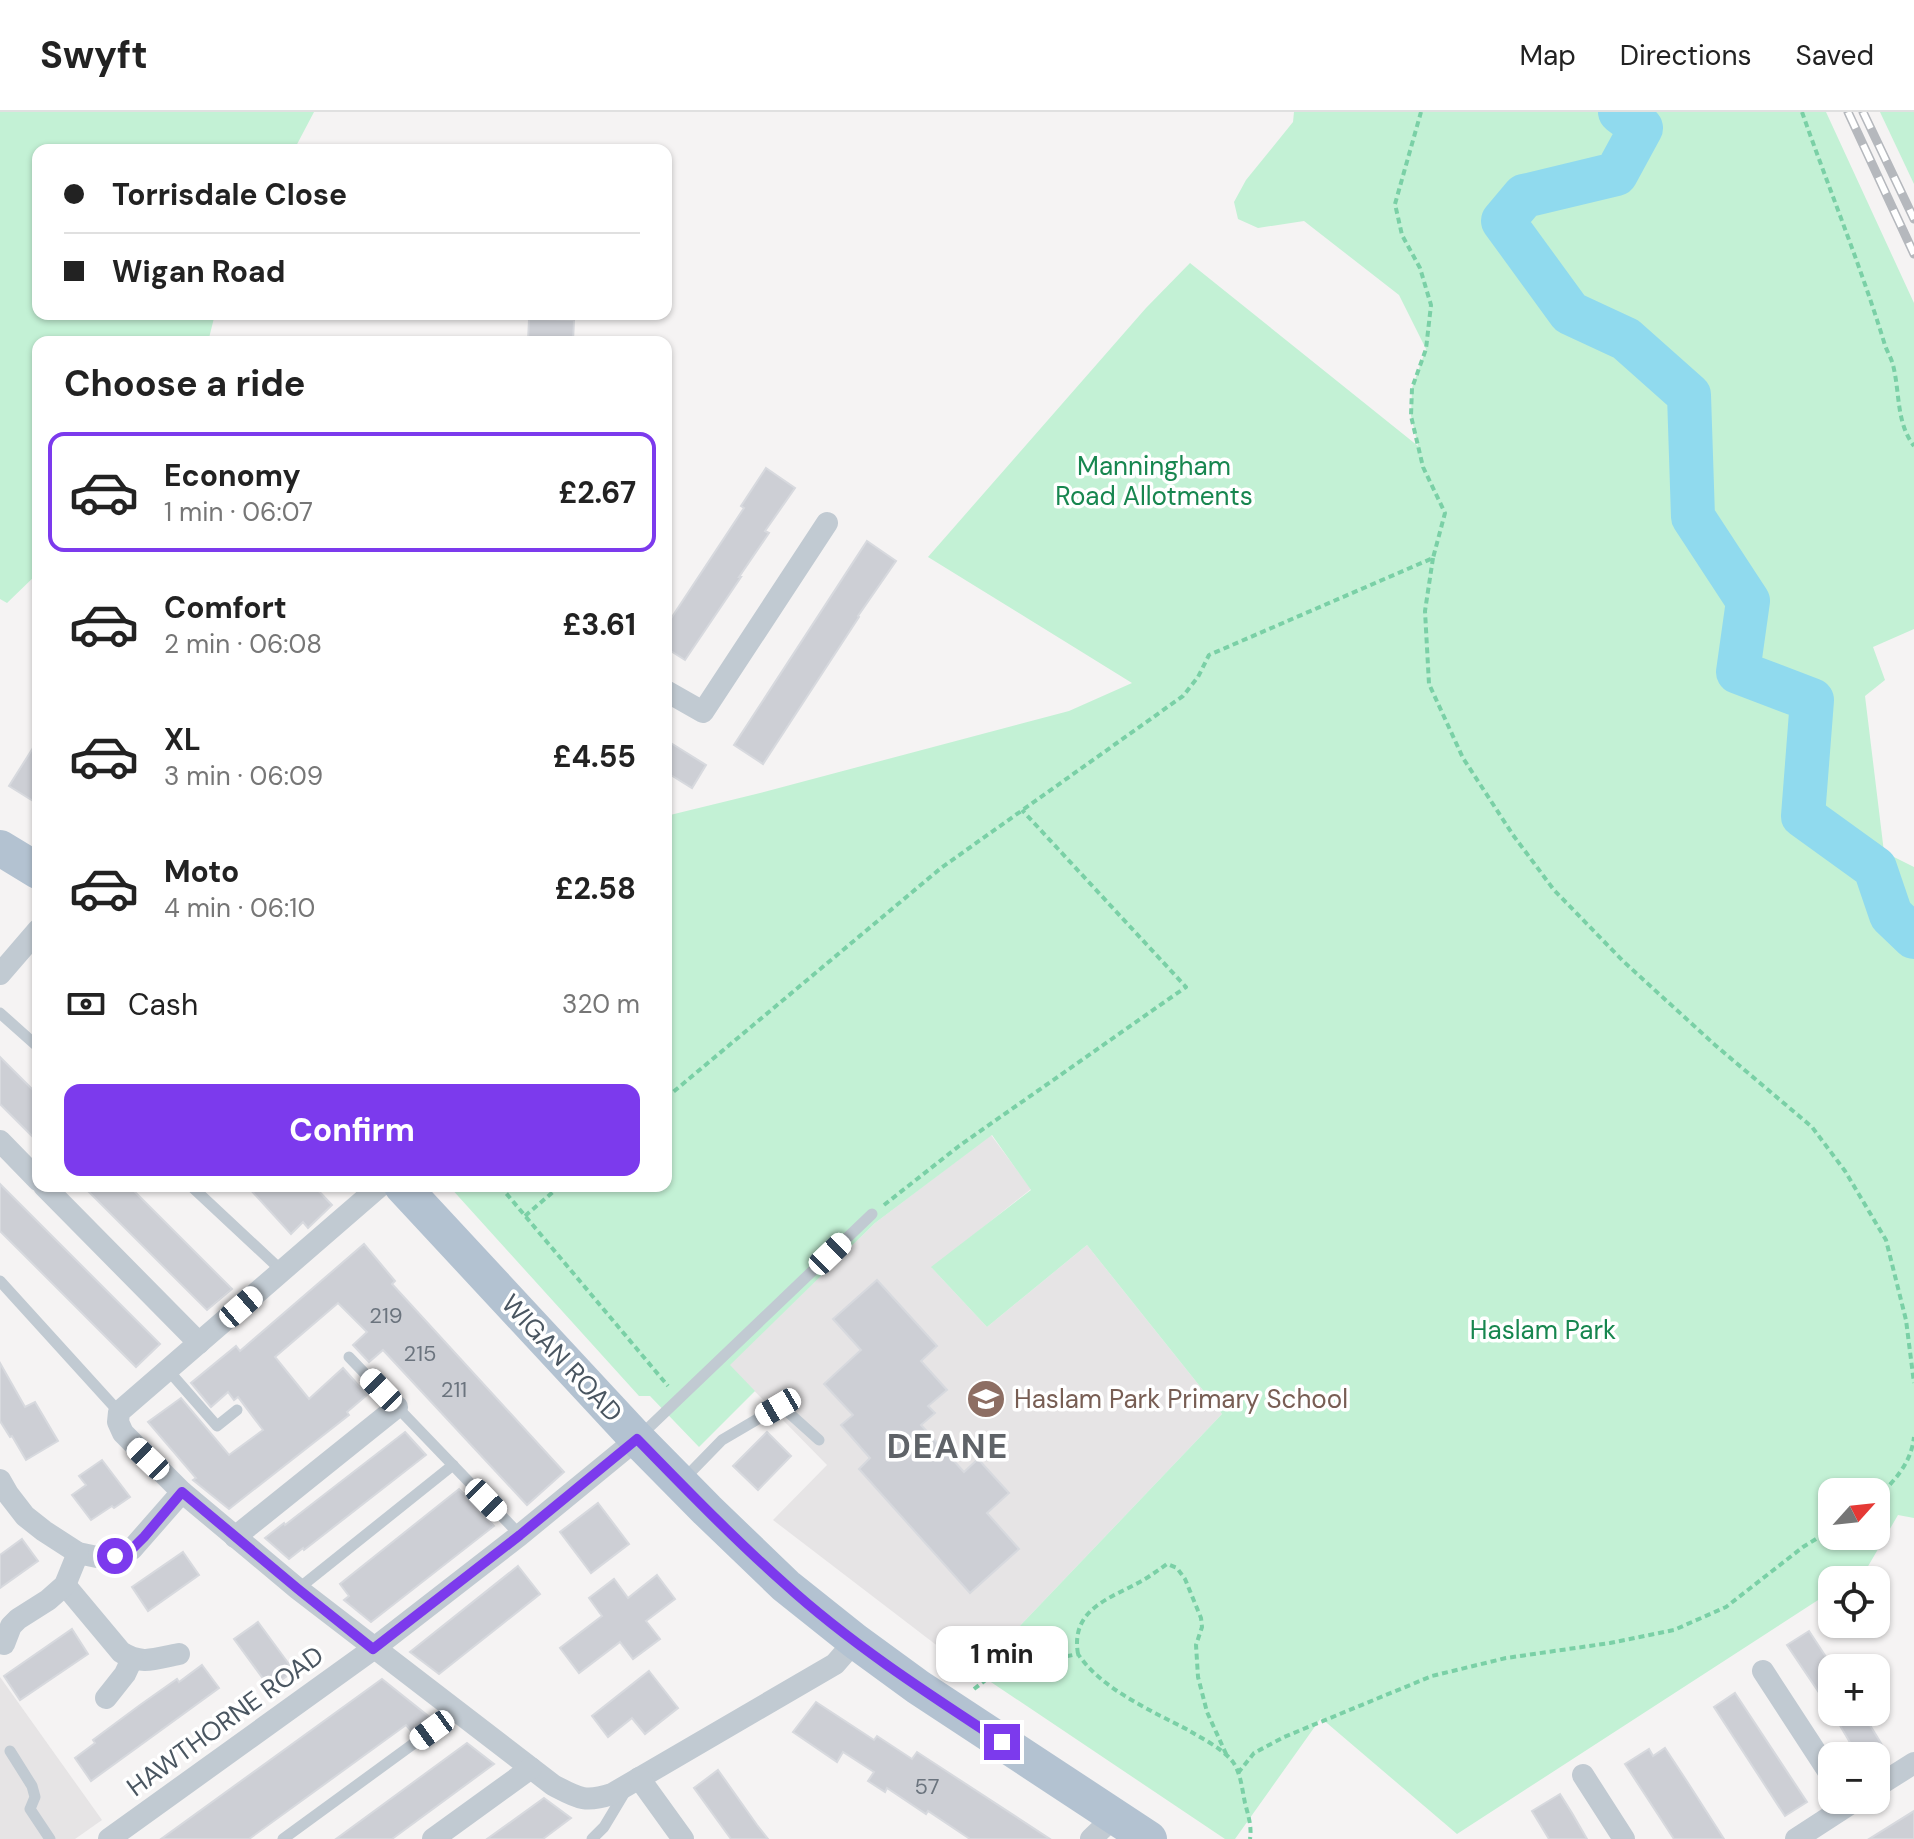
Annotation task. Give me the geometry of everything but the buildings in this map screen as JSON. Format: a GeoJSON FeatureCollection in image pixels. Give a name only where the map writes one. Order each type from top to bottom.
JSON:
{"type":"FeatureCollection","features":[{"type":"Feature","properties":{"kind":"main road"},"geometry":{"type":"LineString","coordinates":[[0,848],[32,867]]}},
{"type":"Feature","properties":{"kind":"main road","name":"WIGAN ROAD"},"geometry":{"type":"LineString","coordinates":[[408,1192],[637,1439],[786,1586],[855,1641],[950,1708],[1103,1828],[1149,1839]]}},
{"type":"Feature","properties":{"kind":"street"},"geometry":{"type":"LineString","coordinates":[[672,694],[703,712],[827,523]]}},
{"type":"Feature","properties":{"kind":"street"},"geometry":{"type":"LineString","coordinates":[[0,974],[32,937]]}},
{"type":"Feature","properties":{"kind":"street"},"geometry":{"type":"LineString","coordinates":[[0,1141],[32,1174]]}},
{"type":"Feature","properties":{"kind":"street"},"geometry":{"type":"LineString","coordinates":[[50,1192],[199,1343]]}},
{"type":"Feature","properties":{"kind":"street"},"geometry":{"type":"LineString","coordinates":[[373,1192],[119,1412],[118,1422],[130,1442],[182,1492],[373,1649],[553,1785],[577,1797],[594,1800],[612,1794],[835,1664],[855,1641]]}},
{"type":"Feature","properties":{"kind":"street"},"geometry":{"type":"LineString","coordinates":[[235,1537],[397,1407]]}},
{"type":"Feature","properties":{"kind":"street","name":"HAWTHORNE ROAD"},"geometry":{"type":"LineString","coordinates":[[109,1839],[373,1649],[637,1439]]}},
{"type":"Feature","properties":{"kind":"street"},"geometry":{"type":"LineString","coordinates":[[0,1480],[25,1516],[78,1553],[97,1557],[115,1556],[132,1549],[182,1492]]}},
{"type":"Feature","properties":{"kind":"street"},"geometry":{"type":"LineString","coordinates":[[4,1644],[11,1626],[18,1619],[65,1585],[78,1553]]}},
{"type":"Feature","properties":{"kind":"street"},"geometry":{"type":"LineString","coordinates":[[65,1585],[121,1652],[132,1659],[145,1661],[179,1654]]}},
{"type":"Feature","properties":{"kind":"street"},"geometry":{"type":"LineString","coordinates":[[106,1698],[125,1674],[132,1659]]}},
{"type":"Feature","properties":{"kind":"street"},"geometry":{"type":"LineString","coordinates":[[1763,1671],[1818,1755]]}},
{"type":"Feature","properties":{"kind":"street"},"geometry":{"type":"LineString","coordinates":[[1890,1778],[1914,1763]]}},
{"type":"Feature","properties":{"kind":"street"},"geometry":{"type":"LineString","coordinates":[[433,1839],[531,1768]]}},
{"type":"Feature","properties":{"kind":"street"},"geometry":{"type":"LineString","coordinates":[[1583,1775],[1624,1839]]}},
{"type":"Feature","properties":{"kind":"street"},"geometry":{"type":"LineString","coordinates":[[635,1781],[683,1839]]}},
{"type":"Feature","properties":{"kind":"street"},"geometry":{"type":"LineString","coordinates":[[1796,1839],[1832,1814]]}},
{"type":"Feature","properties":{"kind":"lane"},"geometry":{"type":"LineString","coordinates":[[0,1013],[32,1042]]}},
{"type":"Feature","properties":{"kind":"lane"},"geometry":{"type":"LineString","coordinates":[[197,1192],[282,1271]]}},
{"type":"Feature","properties":{"kind":"lane"},"geometry":{"type":"LineString","coordinates":[[637,1439],[872,1214]]}},
{"type":"Feature","properties":{"kind":"lane"},"geometry":{"type":"LineString","coordinates":[[0,1281],[119,1412]]}},
{"type":"Feature","properties":{"kind":"lane"},"geometry":{"type":"LineString","coordinates":[[349,1357],[520,1535]]}},
{"type":"Feature","properties":{"kind":"lane"},"geometry":{"type":"LineString","coordinates":[[168,1370],[217,1426],[237,1410]]}},
{"type":"Feature","properties":{"kind":"lane"},"geometry":{"type":"LineString","coordinates":[[680,1483],[722,1440],[778,1407],[819,1440]]}},
{"type":"Feature","properties":{"kind":"lane"},"geometry":{"type":"LineString","coordinates":[[298,1589],[453,1465]]}},
{"type":"Feature","properties":{"kind":"lane"},"geometry":{"type":"LineString","coordinates":[[283,1839],[457,1712]]}},
{"type":"Feature","properties":{"kind":"lane"},"geometry":{"type":"LineString","coordinates":[[10,1751],[32,1786],[35,1797],[30,1809],[50,1839]]}},
{"type":"Feature","properties":{"kind":"lane"},"geometry":{"type":"LineString","coordinates":[[592,1839],[604,1827],[635,1781]]}},
{"type":"Feature","properties":{"kind":"path"},"geometry":{"type":"LineString","coordinates":[[1421,112],[1395,204],[1402,235],[1420,268],[1431,305],[1426,349],[1412,388],[1411,416],[1423,467],[1445,513],[1433,558],[1425,611],[1429,684],[1463,758],[1513,835],[1554,890],[1623,961],[1715,1045],[1812,1127],[1845,1171],[1886,1240],[1906,1320],[1914,1383]]}},
{"type":"Feature","properties":{"kind":"path"},"geometry":{"type":"LineString","coordinates":[[1802,112],[1893,363],[1899,410],[1907,437],[1914,446]]}},
{"type":"Feature","properties":{"kind":"path"},"geometry":{"type":"LineString","coordinates":[[672,1093],[941,868],[1183,696],[1198,677],[1209,655],[1433,558]]}},
{"type":"Feature","properties":{"kind":"path"},"geometry":{"type":"LineString","coordinates":[[872,1214],[959,1146],[1186,987],[1022,810]]}},
{"type":"Feature","properties":{"kind":"path"},"geometry":{"type":"LineString","coordinates":[[505,1192],[679,1399]]}},
{"type":"Feature","properties":{"kind":"path"},"geometry":{"type":"LineString","coordinates":[[525,1216],[553,1192]]}},
{"type":"Feature","properties":{"kind":"path"},"geometry":{"type":"LineString","coordinates":[[1890,1484],[1902,1472],[1914,1437]]}},
{"type":"Feature","properties":{"kind":"path"},"geometry":{"type":"LineString","coordinates":[[1238,1773],[1254,1753],[1284,1737],[1432,1676],[1506,1658],[1674,1630],[1726,1607],[1818,1538]]}},
{"type":"Feature","properties":{"kind":"path"},"geometry":{"type":"LineString","coordinates":[[1228,1757],[1099,1678],[1078,1654],[1078,1630],[1094,1607],[1167,1564],[1172,1565],[1185,1579],[1201,1618],[1202,1627],[1196,1645],[1198,1677],[1207,1712],[1238,1773],[1251,1829],[1250,1839]]}},
{"type":"Feature","properties":{"kind":"path"},"geometry":{"type":"LineString","coordinates":[[950,1708],[992,1675],[1006,1668],[1078,1654]]}},
{"type":"Feature","properties":{"kind":"shaded area","name":"Haslam Park Primary School"},"geometry":{"type":"Polygon","coordinates":[[[991,1135],[1031,1189],[932,1268],[987,1327],[1087,1245],[1222,1414],[976,1672],[773,1520],[827,1465],[729,1365],[875,1223],[991,1135]]]}},
{"type":"Feature","properties":{"kind":"shaded area"},"geometry":{"type":"Polygon","coordinates":[[[0,1677],[102,1820],[75,1839],[0,1839],[0,1677]]]}},
{"type":"Feature","properties":{"kind":"green space"},"geometry":{"type":"Polygon","coordinates":[[[0,112],[314,112],[297,144],[32,144],[32,320],[214,320],[210,336],[32,336],[32,579],[7,603],[0,599],[0,112]]]}},
{"type":"Feature","properties":{"kind":"green space","name":"Haslam Park"},"geometry":{"type":"Polygon","coordinates":[[[1294,112],[1826,112],[1914,303],[1914,629],[1873,647],[1885,680],[1865,696],[1884,852],[1914,867],[1914,1518],[1898,1515],[1890,1529],[1890,1478],[1818,1478],[1818,1550],[1878,1550],[1868,1566],[1818,1566],[1818,1600],[1457,1834],[1321,1718],[1235,1839],[1225,1839],[976,1672],[1222,1414],[1087,1245],[987,1327],[931,1267],[1031,1190],[992,1135],[875,1223],[730,1365],[755,1391],[699,1447],[650,1396],[639,1396],[454,1192],[672,1192],[672,815],[1069,711],[1132,683],[928,557],[1146,308],[1190,263],[1418,446],[1411,416],[1412,388],[1426,349],[1399,295],[1304,221],[1258,228],[1238,219],[1234,202],[1246,180],[1293,122],[1294,112]]]}},
{"type":"Feature","properties":{"kind":"green space"},"geometry":{"type":"Polygon","coordinates":[[[1880,112],[1914,112],[1914,184],[1880,112]]]}},
{"type":"Feature","properties":{"kind":"waterway"},"geometry":{"type":"LineString","coordinates":[[1620,112],[1641,128],[1616,174],[1524,196],[1503,221],[1570,313],[1626,339],[1689,395],[1693,517],[1748,601],[1738,672],[1812,700],[1803,816],[1875,868],[1891,915],[1914,937]]}},
{"type":"Feature","properties":{"kind":"railway"},"geometry":{"type":"LineString","coordinates":[[1848,112],[1914,254]]}},
{"type":"Feature","properties":{"kind":"railway"},"geometry":{"type":"LineString","coordinates":[[1863,112],[1914,219]]}},
{"type":"Feature","properties":{"kind":"place","name":"Haslam Park Primary School"},"geometry":{"type":"Point","coordinates":[986,1399]}},
{"type":"Feature","properties":{"kind":"district","name":"DEANE"},"geometry":{"type":"Point","coordinates":[948,1446]}},
{"type":"Feature","properties":{"kind":"route"},"geometry":{"type":"LineString","coordinates":[[115,1556],[132,1549],[182,1492],[373,1649],[637,1439],[786,1586],[897,1672],[1002,1742]]}},
{"type":"Feature","properties":{"kind":"park label","name":"Manningham Road Allotments"},"geometry":{"type":"Point","coordinates":[1154,481]}}]}
